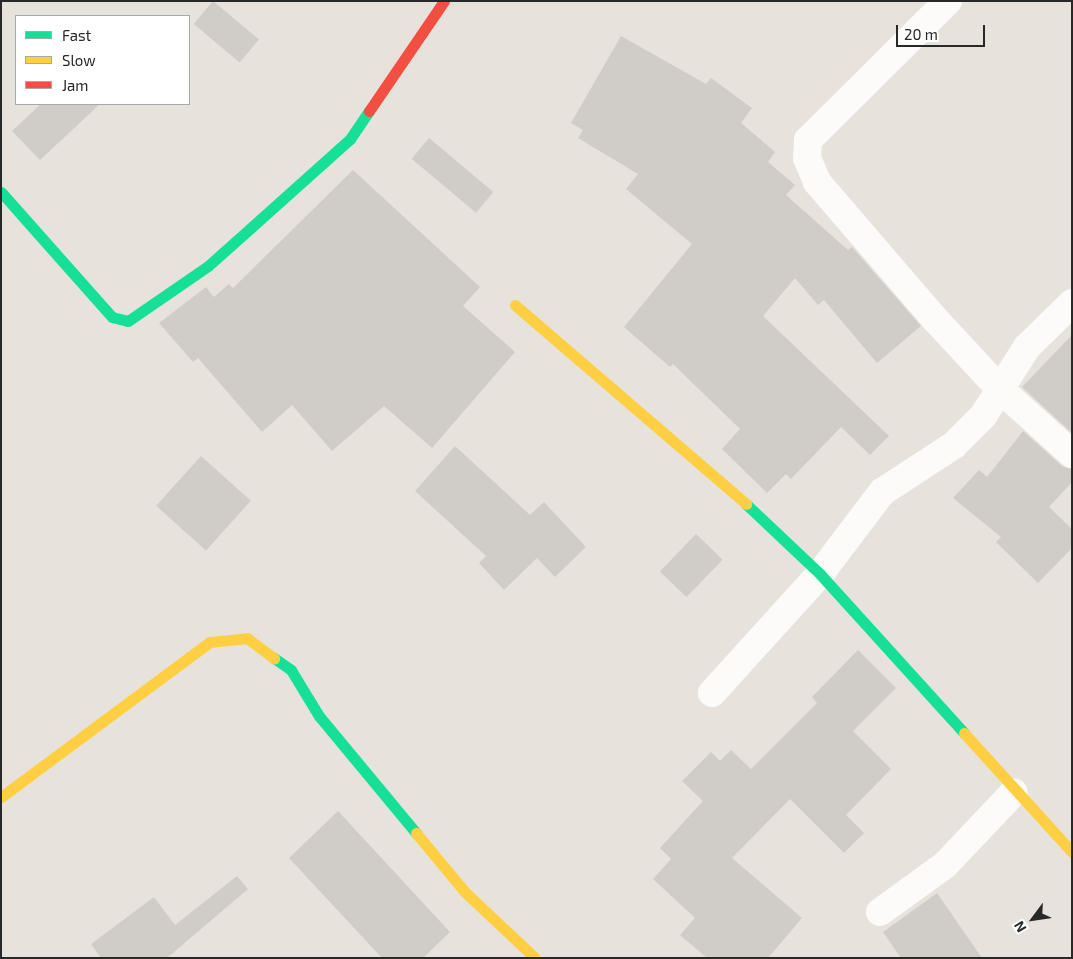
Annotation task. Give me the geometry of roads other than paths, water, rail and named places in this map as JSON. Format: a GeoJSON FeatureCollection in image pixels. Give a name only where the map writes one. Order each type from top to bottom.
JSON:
{"type":"FeatureCollection","features":[{"type":"Feature","properties":{"kind":"street"},"geometry":{"type":"LineString","coordinates":[[1,192],[112,317],[128,321],[141,316],[208,266],[350,139],[444,1]]}},
{"type":"Feature","properties":{"kind":"street"},"geometry":{"type":"LineString","coordinates":[[948,1],[808,140],[806,158],[817,182],[1000,389],[1072,454]]}},
{"type":"Feature","properties":{"kind":"street"},"geometry":{"type":"LineString","coordinates":[[712,693],[820,574],[882,492],[954,445],[983,416],[1027,347],[1072,303]]}},
{"type":"Feature","properties":{"kind":"street"},"geometry":{"type":"LineString","coordinates":[[515,305],[698,460],[820,574],[1014,792],[1072,852]]}},
{"type":"Feature","properties":{"kind":"street"},"geometry":{"type":"LineString","coordinates":[[1,797],[210,642],[247,638],[291,670],[319,716],[465,892],[535,958]]}},
{"type":"Feature","properties":{"kind":"street"},"geometry":{"type":"LineString","coordinates":[[880,912],[945,866],[1014,792]]}}]}
